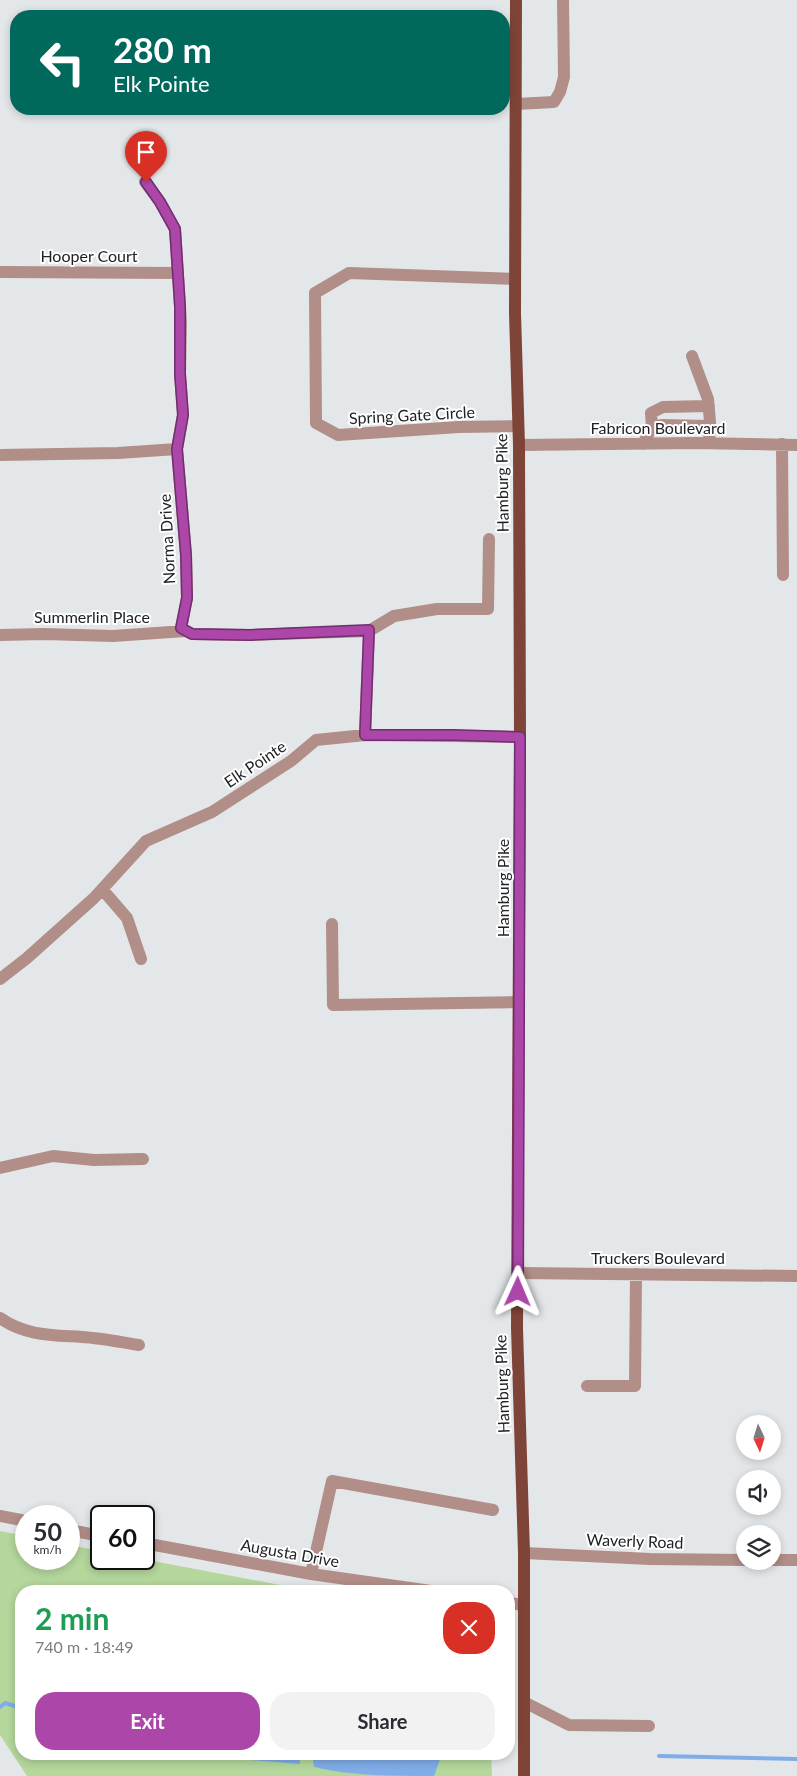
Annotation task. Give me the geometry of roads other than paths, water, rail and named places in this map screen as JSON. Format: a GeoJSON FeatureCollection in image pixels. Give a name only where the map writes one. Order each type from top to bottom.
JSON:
{"type":"FeatureCollection","features":[{"type":"Feature","properties":{"kind":"main road","name":"Hamburg Pike"},"geometry":{"type":"LineString","coordinates":[[516,0],[515,279],[519,445],[520,737],[517,1328],[524,1553],[524,1776]]}},
{"type":"Feature","properties":{"kind":"street"},"geometry":{"type":"LineString","coordinates":[[516,104],[548,104],[554,102],[560,92],[564,77],[563,0]]}},
{"type":"Feature","properties":{"kind":"street","name":"Norma Drive"},"geometry":{"type":"LineString","coordinates":[[146,182],[175,229],[183,415],[177,449],[186,555],[187,598],[181,628],[185,632]]}},
{"type":"Feature","properties":{"kind":"street","name":"Hooper Court"},"geometry":{"type":"LineString","coordinates":[[0,272],[178,273]]}},
{"type":"Feature","properties":{"kind":"street","name":"Spring Gate Circle"},"geometry":{"type":"LineString","coordinates":[[515,279],[349,273],[315,293],[315,387],[316,422],[338,435],[459,427],[518,426]]}},
{"type":"Feature","properties":{"kind":"street"},"geometry":{"type":"LineString","coordinates":[[692,356],[708,399],[709,443]]}},
{"type":"Feature","properties":{"kind":"street"},"geometry":{"type":"LineString","coordinates":[[643,444],[652,427],[652,413],[663,407],[709,406]]}},
{"type":"Feature","properties":{"kind":"street"},"geometry":{"type":"LineString","coordinates":[[652,427],[663,424],[710,426]]}},
{"type":"Feature","properties":{"kind":"street","name":"Fabricon Boulevard"},"geometry":{"type":"LineString","coordinates":[[519,445],[709,443],[797,445]]}},
{"type":"Feature","properties":{"kind":"street"},"geometry":{"type":"LineString","coordinates":[[782,444],[784,576]]}},
{"type":"Feature","properties":{"kind":"street"},"geometry":{"type":"LineString","coordinates":[[0,455],[118,453],[177,449]]}},
{"type":"Feature","properties":{"kind":"street"},"geometry":{"type":"LineString","coordinates":[[185,632],[192,634],[250,635],[369,630],[394,616],[437,609],[488,609],[489,539]]}},
{"type":"Feature","properties":{"kind":"street"},"geometry":{"type":"LineString","coordinates":[[365,735],[369,630]]}},
{"type":"Feature","properties":{"kind":"street","name":"Summerlin Place"},"geometry":{"type":"LineString","coordinates":[[0,634],[114,636],[185,632]]}},
{"type":"Feature","properties":{"kind":"street","name":"Elk Pointe"},"geometry":{"type":"LineString","coordinates":[[0,979],[52,936],[102,889],[146,841],[212,812],[291,761],[316,740],[365,735],[520,737]]}},
{"type":"Feature","properties":{"kind":"street"},"geometry":{"type":"LineString","coordinates":[[102,889],[127,918],[141,959]]}},
{"type":"Feature","properties":{"kind":"street"},"geometry":{"type":"LineString","coordinates":[[332,924],[333,1005],[518,1002]]}},
{"type":"Feature","properties":{"kind":"street"},"geometry":{"type":"LineString","coordinates":[[0,1168],[53,1156],[94,1160],[143,1159]]}},
{"type":"Feature","properties":{"kind":"street","name":"Truckers Boulevard"},"geometry":{"type":"LineString","coordinates":[[518,1273],[797,1276]]}},
{"type":"Feature","properties":{"kind":"street"},"geometry":{"type":"LineString","coordinates":[[587,1386],[635,1386],[636,1274]]}},
{"type":"Feature","properties":{"kind":"street"},"geometry":{"type":"LineString","coordinates":[[0,1318],[7,1323],[28,1331],[53,1336],[83,1337],[139,1345]]}},
{"type":"Feature","properties":{"kind":"street"},"geometry":{"type":"LineString","coordinates":[[311,1574],[332,1481],[492,1510]]}},
{"type":"Feature","properties":{"kind":"street"},"geometry":{"type":"LineString","coordinates":[[0,1516],[15,1519]]}},
{"type":"Feature","properties":{"kind":"street","name":"Augusta Drive"},"geometry":{"type":"LineString","coordinates":[[155,1545],[311,1574],[388,1585]]}},
{"type":"Feature","properties":{"kind":"street","name":"Waverly Road"},"geometry":{"type":"LineString","coordinates":[[524,1553],[650,1559],[736,1560]]}},
{"type":"Feature","properties":{"kind":"street"},"geometry":{"type":"LineString","coordinates":[[781,1560],[797,1560]]}},
{"type":"Feature","properties":{"kind":"street"},"geometry":{"type":"LineString","coordinates":[[515,1604],[524,1605]]}},
{"type":"Feature","properties":{"kind":"street"},"geometry":{"type":"LineString","coordinates":[[524,1702],[569,1725],[649,1726]]}},
{"type":"Feature","properties":{"kind":"water"},"geometry":{"type":"Polygon","coordinates":[[[250,1760],[300,1760],[300,1764],[250,1760]]]}},
{"type":"Feature","properties":{"kind":"water"},"geometry":{"type":"Polygon","coordinates":[[[313,1760],[440,1760],[434,1776],[373,1775],[314,1767],[313,1760]]]}},
{"type":"Feature","properties":{"kind":"waterway"},"geometry":{"type":"LineString","coordinates":[[0,1707],[5,1703],[15,1706]]}},
{"type":"Feature","properties":{"kind":"waterway"},"geometry":{"type":"LineString","coordinates":[[659,1756],[797,1759]]}}]}
